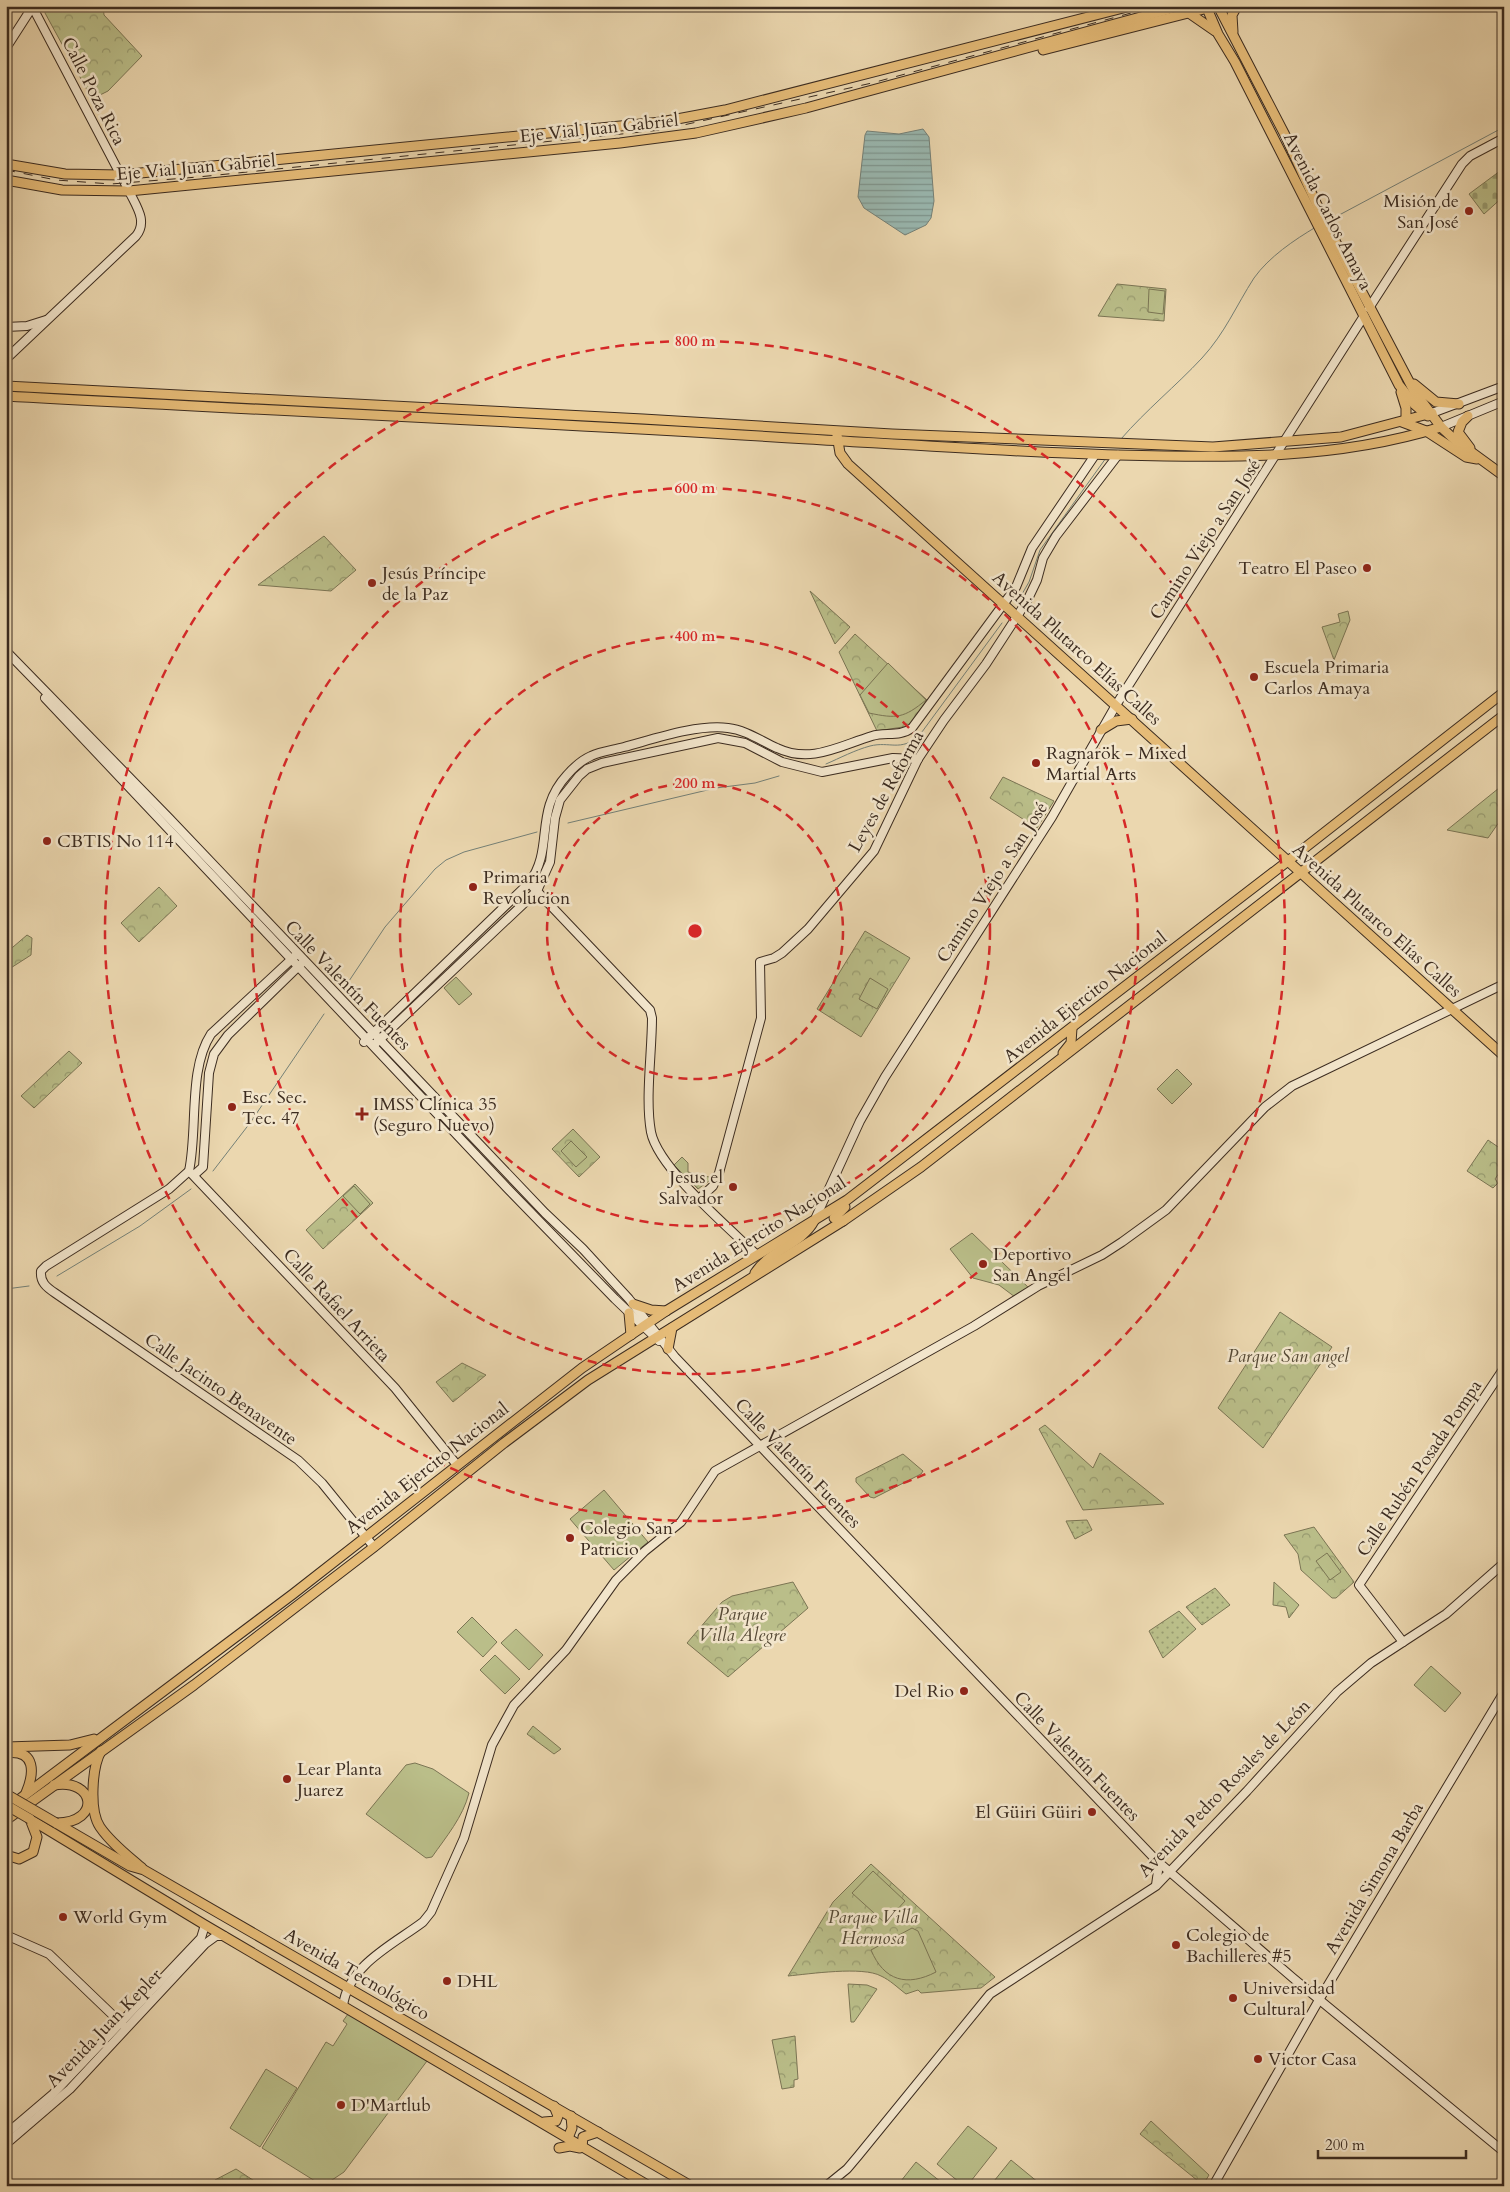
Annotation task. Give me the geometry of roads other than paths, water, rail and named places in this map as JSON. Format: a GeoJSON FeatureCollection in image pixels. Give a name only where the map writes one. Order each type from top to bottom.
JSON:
{"type":"FeatureCollection","features":[{"type":"Feature","properties":{"kind":"main road"},"geometry":{"type":"LineString","coordinates":[[1004,40],[1025,30],[1112,6]]}},
{"type":"Feature","properties":{"kind":"main road","name":"Eje Vial Juan Gabriel"},"geometry":{"type":"LineString","coordinates":[[6,164],[65,174],[120,175],[661,122],[725,110],[1131,6]]}},
{"type":"Feature","properties":{"kind":"main road","name":"Eje Vial Juan Gabriel"},"geometry":{"type":"LineString","coordinates":[[6,180],[62,190],[129,190],[661,138],[771,116],[1181,6]]}},
{"type":"Feature","properties":{"kind":"main road"},"geometry":{"type":"LineString","coordinates":[[1233,37],[1232,15],[1237,6]]}},
{"type":"Feature","properties":{"kind":"main road"},"geometry":{"type":"LineString","coordinates":[[988,59],[1030,53],[1212,7]]}},
{"type":"Feature","properties":{"kind":"main road","name":"Avenida Carlos Amaya"},"geometry":{"type":"LineString","coordinates":[[1212,7],[1233,37],[1285,135],[1321,223],[1364,316],[1399,385],[1437,420]]}},
{"type":"Feature","properties":{"kind":"main road","name":"Avenida Carlos Amaya"},"geometry":{"type":"LineString","coordinates":[[1212,7],[1218,34],[1406,377],[1437,420]]}},
{"type":"Feature","properties":{"kind":"main road"},"geometry":{"type":"LineString","coordinates":[[1191,11],[1218,34]]}},
{"type":"Feature","properties":{"kind":"main road"},"geometry":{"type":"LineString","coordinates":[[1406,377],[1436,402],[1459,404]]}},
{"type":"Feature","properties":{"kind":"main road"},"geometry":{"type":"LineString","coordinates":[[1399,385],[1406,408],[1404,421]]}},
{"type":"Feature","properties":{"kind":"main road"},"geometry":{"type":"LineString","coordinates":[[7,388],[1012,452],[1208,458],[1275,456],[1390,441],[1426,431],[1437,420]]}},
{"type":"Feature","properties":{"kind":"main road"},"geometry":{"type":"LineString","coordinates":[[7,388],[892,434],[1212,447],[1341,437],[1404,421],[1437,420],[1478,458],[1504,476]]}},
{"type":"Feature","properties":{"kind":"main road"},"geometry":{"type":"LineString","coordinates":[[1468,416],[1462,422],[1458,432],[1478,458]]}},
{"type":"Feature","properties":{"kind":"main road"},"geometry":{"type":"LineString","coordinates":[[1404,421],[1426,431],[1466,457],[1478,458]]}},
{"type":"Feature","properties":{"kind":"main road"},"geometry":{"type":"LineString","coordinates":[[837,441],[838,430]]}},
{"type":"Feature","properties":{"kind":"main road","name":"Avenida Plutarco Elías Calles"},"geometry":{"type":"LineString","coordinates":[[837,441],[840,453],[848,464],[1504,1056]]}},
{"type":"Feature","properties":{"kind":"main road"},"geometry":{"type":"LineString","coordinates":[[1208,458],[1212,447]]}},
{"type":"Feature","properties":{"kind":"main road","name":"Avenida Ejercito Nacional"},"geometry":{"type":"LineString","coordinates":[[6,1807],[26,1795],[158,1694],[274,1609],[457,1465],[604,1353],[666,1311],[858,1192],[1504,692]]}},
{"type":"Feature","properties":{"kind":"main road","name":"Avenida Ejercito Nacional"},"geometry":{"type":"LineString","coordinates":[[6,1820],[194,1685],[374,1547],[504,1443],[588,1380],[843,1221],[921,1167],[1059,1062],[1504,715]]}},
{"type":"Feature","properties":{"kind":"main road"},"geometry":{"type":"LineString","coordinates":[[1101,730],[1116,721],[1132,719]]}},
{"type":"Feature","properties":{"kind":"main road"},"geometry":{"type":"LineString","coordinates":[[1059,1062],[1059,1057],[1071,1043],[1072,1028]]}},
{"type":"Feature","properties":{"kind":"main road"},"geometry":{"type":"LineString","coordinates":[[843,1221],[836,1220],[834,1216],[853,1200],[858,1192]]}},
{"type":"Feature","properties":{"kind":"main road"},"geometry":{"type":"LineString","coordinates":[[753,1277],[766,1260],[808,1230],[816,1217]]}},
{"type":"Feature","properties":{"kind":"main road"},"geometry":{"type":"LineString","coordinates":[[708,1286],[713,1291],[715,1300]]}},
{"type":"Feature","properties":{"kind":"main road"},"geometry":{"type":"LineString","coordinates":[[633,1304],[651,1310],[666,1311]]}},
{"type":"Feature","properties":{"kind":"main road"},"geometry":{"type":"LineString","coordinates":[[629,1313],[631,1336]]}},
{"type":"Feature","properties":{"kind":"main road"},"geometry":{"type":"LineString","coordinates":[[666,1346],[672,1328]]}},
{"type":"Feature","properties":{"kind":"main road"},"geometry":{"type":"LineString","coordinates":[[588,1380],[584,1371],[604,1353]]}},
{"type":"Feature","properties":{"kind":"main road"},"geometry":{"type":"LineString","coordinates":[[134,1727],[140,1717],[158,1703],[158,1694]]}},
{"type":"Feature","properties":{"kind":"main road"},"geometry":{"type":"LineString","coordinates":[[6,1747],[70,1745],[100,1738]]}},
{"type":"Feature","properties":{"kind":"main road"},"geometry":{"type":"LineString","coordinates":[[103,1749],[96,1763],[93,1778],[97,1822],[118,1848],[144,1870]]}},
{"type":"Feature","properties":{"kind":"main road"},"geometry":{"type":"LineString","coordinates":[[6,1753],[24,1756],[32,1765],[32,1776],[26,1795]]}},
{"type":"Feature","properties":{"kind":"main road"},"geometry":{"type":"LineString","coordinates":[[51,1786],[75,1785],[84,1792],[88,1801],[87,1810],[78,1820],[56,1823]]}},
{"type":"Feature","properties":{"kind":"main road","name":"Avenida Tecnológico"},"geometry":{"type":"LineString","coordinates":[[6,1794],[130,1866],[144,1870],[690,2186]]}},
{"type":"Feature","properties":{"kind":"main road","name":"Avenida Tecnológico"},"geometry":{"type":"LineString","coordinates":[[6,1807],[30,1819],[205,1925],[544,2122],[649,2186]]}},
{"type":"Feature","properties":{"kind":"main road"},"geometry":{"type":"LineString","coordinates":[[6,1855],[19,1859],[33,1852],[37,1837],[30,1819]]}},
{"type":"Feature","properties":{"kind":"main road"},"geometry":{"type":"LineString","coordinates":[[544,2122],[556,2121],[558,2116],[554,2106]]}},
{"type":"Feature","properties":{"kind":"main road"},"geometry":{"type":"LineString","coordinates":[[568,2138],[574,2118]]}},
{"type":"Feature","properties":{"kind":"main road"},"geometry":{"type":"LineString","coordinates":[[559,2148],[570,2146],[584,2148],[583,2137],[598,2132]]}},
{"type":"Feature","properties":{"kind":"street"},"geometry":{"type":"LineString","coordinates":[[6,48],[32,6]]}},
{"type":"Feature","properties":{"kind":"street","name":"Calle Poza Rica"},"geometry":{"type":"LineString","coordinates":[[6,359],[139,233],[142,226],[141,216],[129,190],[32,6]]}},
{"type":"Feature","properties":{"kind":"street"},"geometry":{"type":"LineString","coordinates":[[1369,308],[1462,164],[1470,156],[1504,138]]}},
{"type":"Feature","properties":{"kind":"street","name":"Camino Viejo a San José"},"geometry":{"type":"LineString","coordinates":[[816,1217],[860,1121],[876,1092],[1056,810],[1116,704],[1364,316]]}},
{"type":"Feature","properties":{"kind":"street"},"geometry":{"type":"LineString","coordinates":[[6,326],[27,326],[50,318]]}},
{"type":"Feature","properties":{"kind":"street"},"geometry":{"type":"LineString","coordinates":[[1437,420],[1459,404],[1504,386]]}},
{"type":"Feature","properties":{"kind":"street"},"geometry":{"type":"LineString","coordinates":[[1437,420],[1468,416],[1504,401]]}},
{"type":"Feature","properties":{"kind":"street"},"geometry":{"type":"LineString","coordinates":[[368,1038],[529,883],[540,862],[547,808],[552,793],[580,762],[606,751],[706,728],[739,730],[786,752],[803,754],[826,753],[873,736],[908,731],[1005,605],[1021,577],[1032,548],[1099,455]]}},
{"type":"Feature","properties":{"kind":"street","name":"Leyes de Reforma"},"geometry":{"type":"LineString","coordinates":[[700,1198],[712,1186],[719,1174],[752,1054],[761,1018],[760,962],[774,958],[782,953],[808,929],[874,851],[918,760],[944,720],[986,664],[1033,590],[1048,549],[1072,513],[1117,455]]}},
{"type":"Feature","properties":{"kind":"street","name":"Calle Valentín Fuentes"},"geometry":{"type":"LineString","coordinates":[[6,651],[295,956],[374,1045],[590,1273],[629,1313],[646,1325]]}},
{"type":"Feature","properties":{"kind":"street","name":"Calle Valentín Fuentes"},"geometry":{"type":"LineString","coordinates":[[6,657],[295,956]]}},
{"type":"Feature","properties":{"kind":"street"},"geometry":{"type":"LineString","coordinates":[[706,728],[707,738]]}},
{"type":"Feature","properties":{"kind":"street"},"geometry":{"type":"LineString","coordinates":[[374,1045],[537,890],[550,862],[557,808],[564,794],[587,769],[620,757],[707,738],[732,739],[745,743],[782,762],[799,768],[835,771],[894,758],[918,760]]}},
{"type":"Feature","properties":{"kind":"street"},"geometry":{"type":"LineString","coordinates":[[786,752],[799,768]]}},
{"type":"Feature","properties":{"kind":"street"},"geometry":{"type":"LineString","coordinates":[[799,768],[803,754]]}},
{"type":"Feature","properties":{"kind":"street"},"geometry":{"type":"LineString","coordinates":[[529,883],[650,1010],[652,1018],[651,1132],[660,1153],[669,1166],[756,1255]]}},
{"type":"Feature","properties":{"kind":"street"},"geometry":{"type":"LineString","coordinates":[[192,1173],[198,1066],[203,1048],[218,1027],[295,956]]}},
{"type":"Feature","properties":{"kind":"street"},"geometry":{"type":"LineString","coordinates":[[192,1173],[203,1166],[209,1073],[214,1054],[228,1035],[302,964]]}},
{"type":"Feature","properties":{"kind":"street"},"geometry":{"type":"LineString","coordinates":[[343,2006],[347,1987],[360,1971],[423,1922],[430,1912],[464,1838],[492,1745],[514,1705],[566,1650],[616,1580],[645,1551],[681,1522],[711,1476],[722,1466],[974,1326],[1038,1286],[1115,1247],[1166,1210],[1278,1095],[1359,1052],[1504,984]]}},
{"type":"Feature","properties":{"kind":"street","name":"Calle Valentín Fuentes"},"geometry":{"type":"LineString","coordinates":[[374,1045],[437,1100],[598,1265],[633,1304],[646,1325],[657,1337],[1157,1862],[1319,2000],[1504,2152]]}},
{"type":"Feature","properties":{"kind":"street"},"geometry":{"type":"LineString","coordinates":[[434,1089],[437,1100]]}},
{"type":"Feature","properties":{"kind":"street","name":"Calle Jacinto Benavente"},"geometry":{"type":"LineString","coordinates":[[192,1173],[41,1270],[40,1277],[44,1284],[55,1293],[298,1460],[322,1483],[367,1536],[374,1547]]}},
{"type":"Feature","properties":{"kind":"street","name":"Calle Rafael Arrieta"},"geometry":{"type":"LineString","coordinates":[[192,1173],[395,1388],[457,1465]]}},
{"type":"Feature","properties":{"kind":"street"},"geometry":{"type":"LineString","coordinates":[[590,1273],[598,1265]]}},
{"type":"Feature","properties":{"kind":"street","name":"Calle Rubén Posada Pompa"},"geometry":{"type":"LineString","coordinates":[[1404,1642],[1359,1585],[1504,1368]]}},
{"type":"Feature","properties":{"kind":"street","name":"Avenida Pedro Rosales de León"},"geometry":{"type":"LineString","coordinates":[[826,2186],[847,2169],[990,1994],[1156,1886],[1337,1692],[1371,1663],[1446,1614],[1504,1563]]}},
{"type":"Feature","properties":{"kind":"street","name":"Avenida Simona Barba"},"geometry":{"type":"LineString","coordinates":[[1213,2186],[1319,2000],[1504,1692]]}},
{"type":"Feature","properties":{"kind":"street"},"geometry":{"type":"LineString","coordinates":[[1157,1862],[1166,1866],[1178,1864]]}},
{"type":"Feature","properties":{"kind":"street"},"geometry":{"type":"LineString","coordinates":[[1156,1886],[1157,1862]]}},
{"type":"Feature","properties":{"kind":"street"},"geometry":{"type":"LineString","coordinates":[[1156,1886],[1163,1883],[1181,1883]]}},
{"type":"Feature","properties":{"kind":"street","name":"Avenida Juan Kepler"},"geometry":{"type":"LineString","coordinates":[[6,2144],[70,2089],[123,2025],[201,1938],[205,1925]]}},
{"type":"Feature","properties":{"kind":"street"},"geometry":{"type":"LineString","coordinates":[[6,1935],[49,1954],[123,2025]]}},
{"type":"Feature","properties":{"kind":"street","name":"Avenida Juan Kepler"},"geometry":{"type":"LineString","coordinates":[[6,2134],[53,2094],[205,1944],[216,1936],[224,1936]]}},
{"type":"Feature","properties":{"kind":"water"},"geometry":{"type":"Polygon","coordinates":[[[923,129],[929,137],[934,201],[931,218],[926,225],[905,235],[864,208],[858,197],[865,135],[867,131],[899,134],[923,129]]]}},
{"type":"Feature","properties":{"kind":"waterway"},"geometry":{"type":"LineString","coordinates":[[1328,221],[1504,127]]}},
{"type":"Feature","properties":{"kind":"waterway"},"geometry":{"type":"LineString","coordinates":[[1121,439],[1210,349],[1260,270],[1282,249],[1316,227]]}},
{"type":"Feature","properties":{"kind":"waterway"},"geometry":{"type":"LineString","coordinates":[[1018,601],[1029,582],[1040,550],[1106,458]]}},
{"type":"Feature","properties":{"kind":"waterway"},"geometry":{"type":"LineString","coordinates":[[826,764],[870,746],[906,744],[919,736],[1002,623]]}},
{"type":"Feature","properties":{"kind":"waterway"},"geometry":{"type":"LineString","coordinates":[[568,823],[716,788],[755,783],[779,776]]}},
{"type":"Feature","properties":{"kind":"waterway"},"geometry":{"type":"LineString","coordinates":[[345,987],[385,927],[435,869],[446,860],[464,852],[537,832]]}},
{"type":"Feature","properties":{"kind":"waterway"},"geometry":{"type":"LineString","coordinates":[[213,1171],[250,1123],[324,1014]]}},
{"type":"Feature","properties":{"kind":"waterway"},"geometry":{"type":"LineString","coordinates":[[57,1276],[140,1226],[191,1189]]}},
{"type":"Feature","properties":{"kind":"waterway"},"geometry":{"type":"LineString","coordinates":[[6,1289],[29,1286]]}},
{"type":"Feature","properties":{"kind":"railway"},"geometry":{"type":"LineString","coordinates":[[6,170],[56,180],[111,184],[198,177],[661,130],[872,83],[1157,6]]}},
{"type":"Feature","properties":{"kind":"place","name":"Misión de San José"},"geometry":{"type":"Point","coordinates":[1469,211]}},
{"type":"Feature","properties":{"kind":"place","name":"Teatro El Paseo"},"geometry":{"type":"Point","coordinates":[1367,568]}},
{"type":"Feature","properties":{"kind":"place","name":"Jesús Príncipe de la Paz"},"geometry":{"type":"Point","coordinates":[372,583]}},
{"type":"Feature","properties":{"kind":"place","name":"Escuela Primaria Carlos Amaya"},"geometry":{"type":"Point","coordinates":[1254,677]}},
{"type":"Feature","properties":{"kind":"place","name":"Ragnarök - Mixed Martial Arts"},"geometry":{"type":"Point","coordinates":[1036,763]}},
{"type":"Feature","properties":{"kind":"place","name":"CBTIS No 114"},"geometry":{"type":"Point","coordinates":[47,841]}},
{"type":"Feature","properties":{"kind":"place","name":"Primaria Revolucion"},"geometry":{"type":"Point","coordinates":[473,887]}},
{"type":"Feature","properties":{"kind":"place","name":"Esc. Sec. Tec. 47"},"geometry":{"type":"Point","coordinates":[232,1107]}},
{"type":"Feature","properties":{"kind":"place","name":"IMSS Clínica 35 (Seguro Nuevo)"},"geometry":{"type":"Point","coordinates":[362,1114]}},
{"type":"Feature","properties":{"kind":"place","name":"Jesus el Salvador"},"geometry":{"type":"Point","coordinates":[733,1187]}},
{"type":"Feature","properties":{"kind":"place","name":"Deportivo San Angel"},"geometry":{"type":"Point","coordinates":[983,1264]}},
{"type":"Feature","properties":{"kind":"place","name":"Colegio San Patricio"},"geometry":{"type":"Point","coordinates":[570,1538]}},
{"type":"Feature","properties":{"kind":"place","name":"Del Rio"},"geometry":{"type":"Point","coordinates":[964,1691]}},
{"type":"Feature","properties":{"kind":"place","name":"Lear Planta Juarez"},"geometry":{"type":"Point","coordinates":[287,1779]}},
{"type":"Feature","properties":{"kind":"place","name":"El Güiri Güiri"},"geometry":{"type":"Point","coordinates":[1092,1812]}},
{"type":"Feature","properties":{"kind":"place","name":"World Gym"},"geometry":{"type":"Point","coordinates":[63,1917]}},
{"type":"Feature","properties":{"kind":"place","name":"Colegio de Bachilleres #5"},"geometry":{"type":"Point","coordinates":[1176,1945]}},
{"type":"Feature","properties":{"kind":"place","name":"DHL"},"geometry":{"type":"Point","coordinates":[447,1981]}},
{"type":"Feature","properties":{"kind":"place","name":"Universidad Cultural"},"geometry":{"type":"Point","coordinates":[1233,1998]}},
{"type":"Feature","properties":{"kind":"place","name":"Victor Casa"},"geometry":{"type":"Point","coordinates":[1258,2059]}},
{"type":"Feature","properties":{"kind":"place","name":"D'Martlub"},"geometry":{"type":"Point","coordinates":[341,2105]}},
{"type":"Feature","properties":{"kind":"park label","name":"Parque San angel"},"geometry":{"type":"Point","coordinates":[1288,1356]}},
{"type":"Feature","properties":{"kind":"park label","name":"Parque Villa Alegre"},"geometry":{"type":"Point","coordinates":[742,1624]}},
{"type":"Feature","properties":{"kind":"park label","name":"Parque Villa Hermosa"},"geometry":{"type":"Point","coordinates":[873,1927]}}]}
